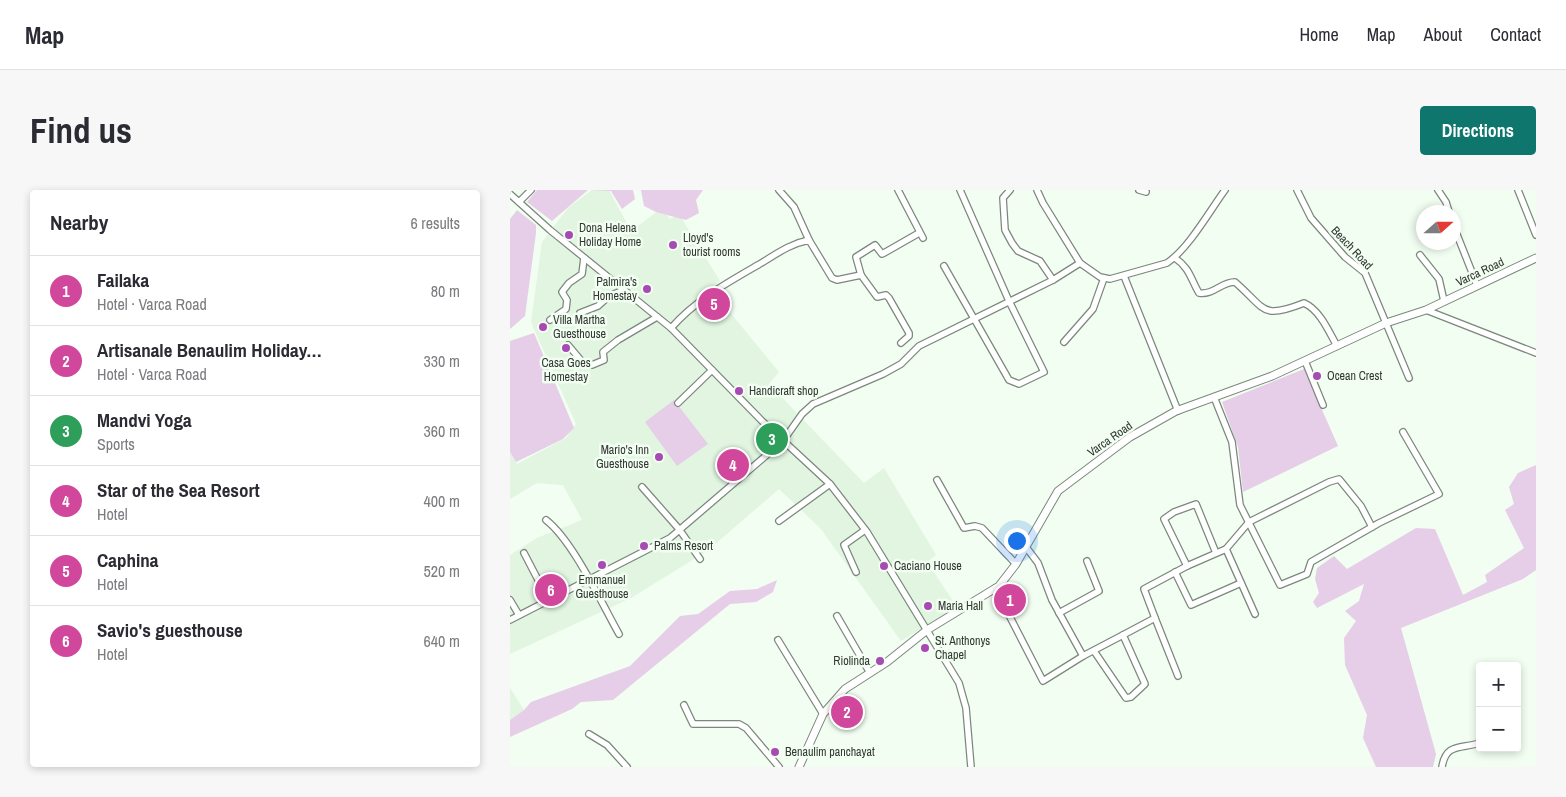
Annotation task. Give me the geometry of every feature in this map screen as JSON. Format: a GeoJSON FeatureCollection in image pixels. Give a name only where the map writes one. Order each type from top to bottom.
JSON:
{"type":"FeatureCollection","features":[{"type":"Feature","properties":{"kind":"main road","name":"Varca Road"},"geometry":{"type":"LineString","coordinates":[[799,767],[823,714],[845,689],[870,673],[927,630],[995,588],[1016,564],[1058,491],[1130,437],[1178,411],[1305,361],[1386,323],[1426,310],[1536,258]]}},
{"type":"Feature","properties":{"kind":"street"},"geometry":{"type":"LineString","coordinates":[[519,202],[530,190]]}},
{"type":"Feature","properties":{"kind":"street"},"geometry":{"type":"LineString","coordinates":[[779,190],[794,207],[809,240],[832,278],[837,280],[861,275]]}},
{"type":"Feature","properties":{"kind":"street"},"geometry":{"type":"LineString","coordinates":[[898,190],[921,236],[884,254],[875,245],[857,254],[856,257],[861,275],[877,297],[886,295],[909,333],[909,336],[901,342]]}},
{"type":"Feature","properties":{"kind":"street"},"geometry":{"type":"LineString","coordinates":[[944,266],[1009,380],[1019,384],[1031,380],[1044,372],[960,190]]}},
{"type":"Feature","properties":{"kind":"street"},"geometry":{"type":"LineString","coordinates":[[1010,190],[1003,198],[1005,230],[1018,251],[1040,261],[1047,269],[1052,280]]}},
{"type":"Feature","properties":{"kind":"street"},"geometry":{"type":"LineString","coordinates":[[1037,190],[1080,263],[1110,280],[1167,263],[1175,258],[1225,190]]}},
{"type":"Feature","properties":{"kind":"street","name":"Beach Road"},"geometry":{"type":"LineString","coordinates":[[1297,190],[1311,218],[1345,257],[1365,273],[1409,378]]}},
{"type":"Feature","properties":{"kind":"street"},"geometry":{"type":"LineString","coordinates":[[1438,190],[1447,205]]}},
{"type":"Feature","properties":{"kind":"street"},"geometry":{"type":"LineString","coordinates":[[1518,190],[1536,234]]}},
{"type":"Feature","properties":{"kind":"street"},"geometry":{"type":"LineString","coordinates":[[510,194],[584,258],[671,328],[783,441],[830,484],[865,530],[959,683],[966,708],[971,767]]}},
{"type":"Feature","properties":{"kind":"street"},"geometry":{"type":"LineString","coordinates":[[671,328],[707,294],[792,244],[809,240]]}},
{"type":"Feature","properties":{"kind":"street"},"geometry":{"type":"LineString","coordinates":[[1461,245],[1477,286]]}},
{"type":"Feature","properties":{"kind":"street"},"geometry":{"type":"LineString","coordinates":[[1420,255],[1438,280],[1444,301]]}},
{"type":"Feature","properties":{"kind":"street"},"geometry":{"type":"LineString","coordinates":[[550,320],[566,309],[568,300],[562,292],[569,283],[582,274],[584,258]]}},
{"type":"Feature","properties":{"kind":"street"},"geometry":{"type":"LineString","coordinates":[[1175,258],[1184,264],[1199,293],[1216,291],[1230,282],[1235,282],[1264,310],[1281,312],[1304,303],[1310,305],[1323,321],[1337,346]]}},
{"type":"Feature","properties":{"kind":"street"},"geometry":{"type":"LineString","coordinates":[[510,620],[548,599],[653,548],[679,529],[783,441],[802,414],[813,404],[883,374],[901,364],[919,346],[1052,280],[1080,263]]}},
{"type":"Feature","properties":{"kind":"street"},"geometry":{"type":"LineString","coordinates":[[1124,276],[1178,411]]}},
{"type":"Feature","properties":{"kind":"street"},"geometry":{"type":"LineString","coordinates":[[1064,342],[1093,309],[1104,278]]}},
{"type":"Feature","properties":{"kind":"street"},"geometry":{"type":"LineString","coordinates":[[580,312],[598,306],[609,296],[624,290]]}},
{"type":"Feature","properties":{"kind":"street"},"geometry":{"type":"LineString","coordinates":[[1426,310],[1536,353]]}},
{"type":"Feature","properties":{"kind":"street"},"geometry":{"type":"LineString","coordinates":[[568,345],[584,364],[599,364],[604,360],[603,352],[618,340],[658,317]]}},
{"type":"Feature","properties":{"kind":"street"},"geometry":{"type":"LineString","coordinates":[[1305,361],[1322,405]]}},
{"type":"Feature","properties":{"kind":"street"},"geometry":{"type":"LineString","coordinates":[[678,403],[712,370]]}},
{"type":"Feature","properties":{"kind":"street"},"geometry":{"type":"LineString","coordinates":[[1214,397],[1232,442],[1240,505],[1280,585],[1307,574],[1311,562],[1372,527],[1439,494],[1403,432]]}},
{"type":"Feature","properties":{"kind":"street"},"geometry":{"type":"LineString","coordinates":[[1178,676],[1144,589],[1187,566],[1226,549],[1249,522],[1329,482],[1339,479],[1361,506],[1372,527]]}},
{"type":"Feature","properties":{"kind":"street"},"geometry":{"type":"LineString","coordinates":[[936,480],[964,528],[975,526],[982,528],[1016,564]]}},
{"type":"Feature","properties":{"kind":"street"},"geometry":{"type":"LineString","coordinates":[[779,521],[830,484]]}},
{"type":"Feature","properties":{"kind":"street"},"geometry":{"type":"LineString","coordinates":[[642,487],[679,529],[700,559]]}},
{"type":"Feature","properties":{"kind":"street"},"geometry":{"type":"LineString","coordinates":[[1187,566],[1164,519],[1174,512],[1196,504],[1216,553]]}},
{"type":"Feature","properties":{"kind":"street"},"geometry":{"type":"LineString","coordinates":[[546,520],[558,529],[619,634]]}},
{"type":"Feature","properties":{"kind":"street"},"geometry":{"type":"LineString","coordinates":[[856,572],[844,545],[865,530]]}},
{"type":"Feature","properties":{"kind":"street"},"geometry":{"type":"LineString","coordinates":[[1026,547],[1038,564],[1059,613],[1083,656]]}},
{"type":"Feature","properties":{"kind":"street"},"geometry":{"type":"LineString","coordinates":[[1226,549],[1255,614]]}},
{"type":"Feature","properties":{"kind":"street"},"geometry":{"type":"LineString","coordinates":[[524,553],[548,599]]}},
{"type":"Feature","properties":{"kind":"street"},"geometry":{"type":"LineString","coordinates":[[1059,613],[1099,591],[1087,561]]}},
{"type":"Feature","properties":{"kind":"street"},"geometry":{"type":"LineString","coordinates":[[1175,572],[1191,605],[1241,583]]}},
{"type":"Feature","properties":{"kind":"street"},"geometry":{"type":"LineString","coordinates":[[995,588],[1043,681],[1083,656],[1155,618]]}},
{"type":"Feature","properties":{"kind":"street"},"geometry":{"type":"LineString","coordinates":[[510,600],[519,615]]}},
{"type":"Feature","properties":{"kind":"street"},"geometry":{"type":"LineString","coordinates":[[837,616],[870,673]]}},
{"type":"Feature","properties":{"kind":"street"},"geometry":{"type":"LineString","coordinates":[[1094,650],[1126,698],[1131,697],[1145,684],[1123,635]]}},
{"type":"Feature","properties":{"kind":"street"},"geometry":{"type":"LineString","coordinates":[[778,640],[823,714]]}},
{"type":"Feature","properties":{"kind":"street"},"geometry":{"type":"LineString","coordinates":[[684,705],[693,724],[739,724],[746,728],[779,767]]}},
{"type":"Feature","properties":{"kind":"street"},"geometry":{"type":"LineString","coordinates":[[588,734],[607,745],[627,767]]}},
{"type":"Feature","properties":{"kind":"street"},"geometry":{"type":"LineString","coordinates":[[1442,767],[1444,755],[1448,751],[1476,744]]}},
{"type":"Feature","properties":{"kind":"shaded area"},"geometry":{"type":"Polygon","coordinates":[[[537,190],[588,190],[552,221],[527,202],[537,190]]]}},
{"type":"Feature","properties":{"kind":"shaded area"},"geometry":{"type":"Polygon","coordinates":[[[591,190],[633,190],[635,199],[622,209],[611,191],[591,190]]]}},
{"type":"Feature","properties":{"kind":"shaded area"},"geometry":{"type":"Polygon","coordinates":[[[592,190],[609,190],[631,231],[662,208],[670,219],[679,214],[720,281],[710,288],[779,372],[769,384],[864,483],[884,468],[936,555],[927,562],[957,607],[901,641],[821,529],[779,489],[707,551],[631,598],[510,654],[510,555],[537,538],[582,520],[563,485],[537,483],[510,499],[510,452],[517,464],[566,438],[576,424],[531,322],[542,242],[568,208],[592,190]]]}},
{"type":"Feature","properties":{"kind":"shaded area"},"geometry":{"type":"Polygon","coordinates":[[[641,190],[703,190],[696,200],[699,213],[686,220],[656,212],[644,206],[641,190]]]}},
{"type":"Feature","properties":{"kind":"shaded area"},"geometry":{"type":"Polygon","coordinates":[[[517,210],[536,225],[536,233],[525,316],[510,329],[510,219],[517,210]]]}},
{"type":"Feature","properties":{"kind":"shaded area"},"geometry":{"type":"Polygon","coordinates":[[[534,333],[574,428],[563,439],[516,462],[510,452],[510,341],[534,333]]]}},
{"type":"Feature","properties":{"kind":"shaded area"},"geometry":{"type":"Polygon","coordinates":[[[1304,369],[1338,446],[1243,492],[1238,447],[1222,402],[1304,369]]]}},
{"type":"Feature","properties":{"kind":"shaded area"},"geometry":{"type":"Polygon","coordinates":[[[674,400],[708,444],[677,466],[645,422],[674,400]]]}},
{"type":"Feature","properties":{"kind":"shaded area"},"geometry":{"type":"Polygon","coordinates":[[[1536,465],[1536,570],[1523,579],[1401,628],[1436,754],[1433,767],[1376,767],[1363,738],[1367,715],[1345,665],[1344,638],[1356,621],[1345,611],[1359,601],[1364,584],[1317,608],[1313,602],[1319,593],[1315,579],[1317,568],[1334,556],[1347,569],[1416,528],[1435,529],[1463,595],[1487,582],[1485,575],[1524,548],[1505,510],[1514,504],[1509,487],[1518,473],[1536,465]]]}},
{"type":"Feature","properties":{"kind":"shaded area"},"geometry":{"type":"Polygon","coordinates":[[[777,580],[773,592],[756,602],[730,604],[613,700],[581,702],[572,709],[510,737],[510,720],[524,710],[531,702],[630,666],[680,616],[698,614],[730,591],[757,589],[777,580]]]}},
{"type":"Feature","properties":{"kind":"shaded area"},"geometry":{"type":"Polygon","coordinates":[[[510,688],[524,710],[510,720],[510,688]]]}},
{"type":"Feature","properties":{"kind":"place","name":"Dona Helena Holiday Home"},"geometry":{"type":"Point","coordinates":[569,235]}},
{"type":"Feature","properties":{"kind":"place","name":"Lloyd's tourist rooms"},"geometry":{"type":"Point","coordinates":[673,245]}},
{"type":"Feature","properties":{"kind":"place","name":"Palmira's Homestay"},"geometry":{"type":"Point","coordinates":[647,289]}},
{"type":"Feature","properties":{"kind":"place","name":"Caphina"},"geometry":{"type":"Point","coordinates":[714,304]}},
{"type":"Feature","properties":{"kind":"place","name":"Villa Martha Guesthouse"},"geometry":{"type":"Point","coordinates":[543,327]}},
{"type":"Feature","properties":{"kind":"place","name":"Casa Goes Homestay"},"geometry":{"type":"Point","coordinates":[566,348]}},
{"type":"Feature","properties":{"kind":"place","name":"Ocean Crest"},"geometry":{"type":"Point","coordinates":[1317,376]}},
{"type":"Feature","properties":{"kind":"place","name":"Handicraft shop"},"geometry":{"type":"Point","coordinates":[739,391]}},
{"type":"Feature","properties":{"kind":"place","name":"Mandvi Yoga"},"geometry":{"type":"Point","coordinates":[772,439]}},
{"type":"Feature","properties":{"kind":"place","name":"Mario's Inn Guesthouse"},"geometry":{"type":"Point","coordinates":[659,457]}},
{"type":"Feature","properties":{"kind":"place","name":"Star of the Sea Resort"},"geometry":{"type":"Point","coordinates":[733,465]}},
{"type":"Feature","properties":{"kind":"place","name":"Palms Resort"},"geometry":{"type":"Point","coordinates":[644,546]}},
{"type":"Feature","properties":{"kind":"place","name":"Emmanuel Guesthouse"},"geometry":{"type":"Point","coordinates":[602,565]}},
{"type":"Feature","properties":{"kind":"place","name":"Caciano House"},"geometry":{"type":"Point","coordinates":[884,566]}},
{"type":"Feature","properties":{"kind":"place","name":"Savio's guesthouse"},"geometry":{"type":"Point","coordinates":[551,590]}},
{"type":"Feature","properties":{"kind":"place","name":"Failaka"},"geometry":{"type":"Point","coordinates":[1010,600]}},
{"type":"Feature","properties":{"kind":"place","name":"Maria Hall"},"geometry":{"type":"Point","coordinates":[928,606]}},
{"type":"Feature","properties":{"kind":"place","name":"St. Anthonys Chapel"},"geometry":{"type":"Point","coordinates":[925,648]}},
{"type":"Feature","properties":{"kind":"place","name":"Riolinda"},"geometry":{"type":"Point","coordinates":[880,661]}},
{"type":"Feature","properties":{"kind":"place","name":"Artisanale Benaulim Holiday…"},"geometry":{"type":"Point","coordinates":[847,712]}},
{"type":"Feature","properties":{"kind":"place","name":"Benaulim panchayat"},"geometry":{"type":"Point","coordinates":[775,752]}}]}
